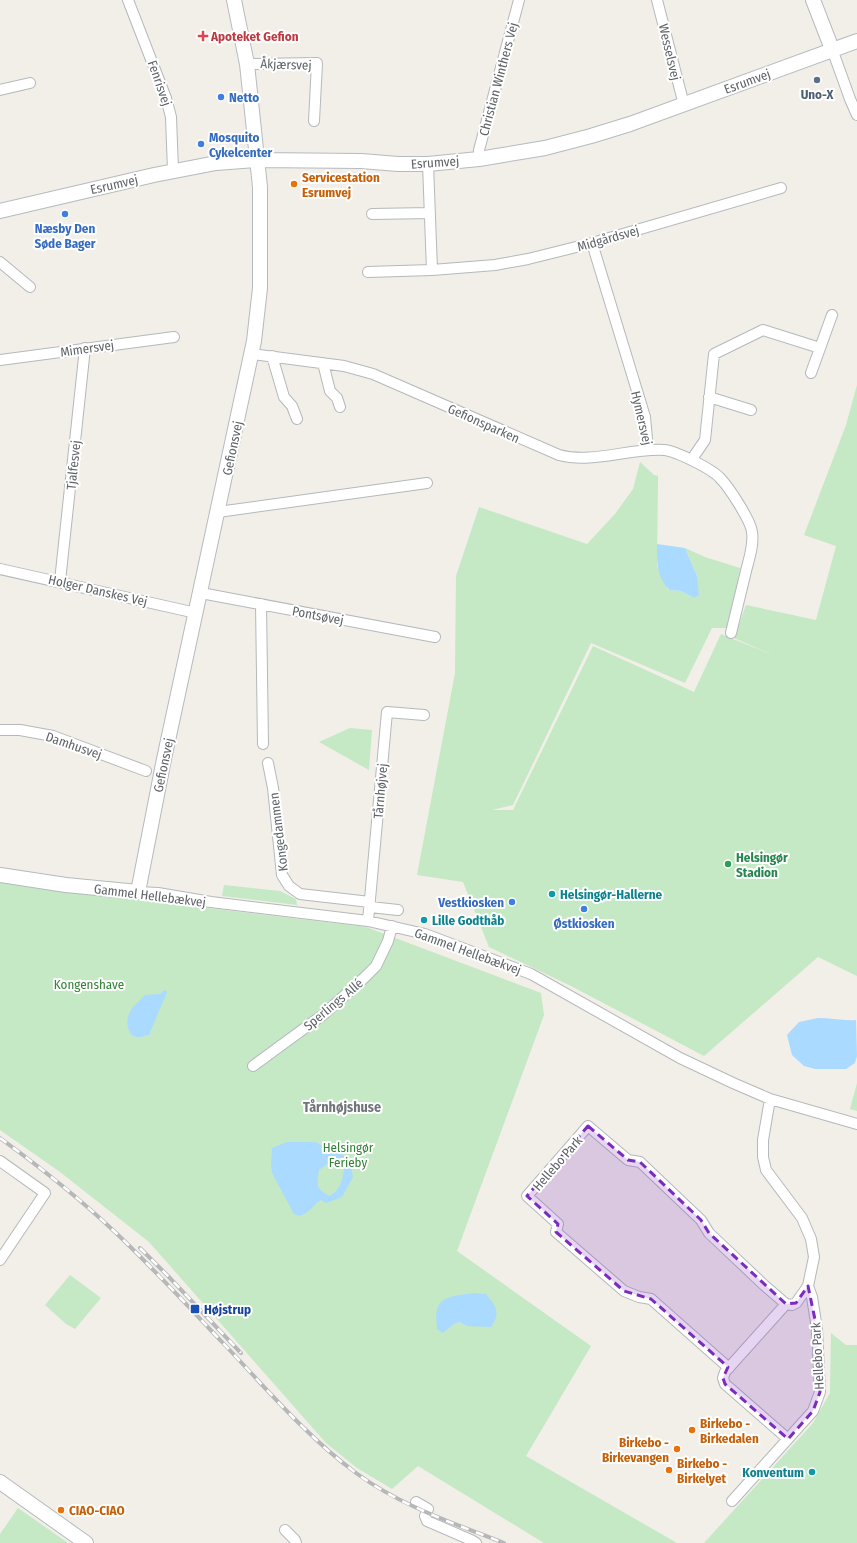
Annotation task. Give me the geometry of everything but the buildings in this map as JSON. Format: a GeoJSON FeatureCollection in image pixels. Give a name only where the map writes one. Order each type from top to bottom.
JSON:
{"type":"FeatureCollection","features":[{"type":"Feature","properties":{"kind":"main road","name":"Gefionsvej"},"geometry":{"type":"LineString","coordinates":[[138,892],[164,759],[252,354],[260,288],[260,187],[247,64],[234,0]]}},
{"type":"Feature","properties":{"kind":"main road"},"geometry":{"type":"LineString","coordinates":[[813,0],[832,49]]}},
{"type":"Feature","properties":{"kind":"main road","name":"Esrumvej"},"geometry":{"type":"LineString","coordinates":[[0,210],[173,171],[216,163],[257,160],[360,161],[398,164],[428,164],[479,159],[545,148],[616,129],[857,40]]}},
{"type":"Feature","properties":{"kind":"main road","name":"Gammel Hellebækvej"},"geometry":{"type":"LineString","coordinates":[[0,875],[66,885],[138,892]]}},
{"type":"Feature","properties":{"kind":"main road"},"geometry":{"type":"LineString","coordinates":[[0,1482],[86,1543]]}},
{"type":"Feature","properties":{"kind":"street","name":"Fenrisvej"},"geometry":{"type":"LineString","coordinates":[[128,0],[166,98],[171,117],[173,171]]}},
{"type":"Feature","properties":{"kind":"street","name":"Christian Winthers Vej"},"geometry":{"type":"LineString","coordinates":[[479,159],[479,150],[519,0]]}},
{"type":"Feature","properties":{"kind":"street","name":"Wesselsvej"},"geometry":{"type":"LineString","coordinates":[[657,0],[684,105]]}},
{"type":"Feature","properties":{"kind":"street"},"geometry":{"type":"LineString","coordinates":[[832,49],[850,100],[857,115]]}},
{"type":"Feature","properties":{"kind":"street","name":"Åkjærsvej"},"geometry":{"type":"LineString","coordinates":[[247,64],[317,63],[314,121]]}},
{"type":"Feature","properties":{"kind":"street"},"geometry":{"type":"LineString","coordinates":[[0,90],[30,83]]}},
{"type":"Feature","properties":{"kind":"street"},"geometry":{"type":"LineString","coordinates":[[428,164],[432,270]]}},
{"type":"Feature","properties":{"kind":"street","name":"Midgårdsvej"},"geometry":{"type":"LineString","coordinates":[[368,272],[432,270],[495,265],[528,259],[592,243],[780,188]]}},
{"type":"Feature","properties":{"kind":"street"},"geometry":{"type":"LineString","coordinates":[[372,214],[430,213]]}},
{"type":"Feature","properties":{"kind":"street","name":"Hymersvej"},"geometry":{"type":"LineString","coordinates":[[592,243],[645,417],[648,450],[665,450],[677,453],[692,459],[720,477],[742,509],[752,531],[751,548],[731,633]]}},
{"type":"Feature","properties":{"kind":"street"},"geometry":{"type":"LineString","coordinates":[[0,262],[30,286]]}},
{"type":"Feature","properties":{"kind":"street"},"geometry":{"type":"LineString","coordinates":[[811,373],[832,315]]}},
{"type":"Feature","properties":{"kind":"street"},"geometry":{"type":"LineString","coordinates":[[692,459],[705,440],[714,354],[763,330],[820,348]]}},
{"type":"Feature","properties":{"kind":"street","name":"Mimersvej"},"geometry":{"type":"LineString","coordinates":[[0,360],[174,337]]}},
{"type":"Feature","properties":{"kind":"street","name":"Tjalfesvej"},"geometry":{"type":"LineString","coordinates":[[60,582],[85,348]]}},
{"type":"Feature","properties":{"kind":"street","name":"Gefionsparken"},"geometry":{"type":"LineString","coordinates":[[252,354],[344,366],[373,374],[559,455],[570,458],[582,458],[648,450]]}},
{"type":"Feature","properties":{"kind":"street"},"geometry":{"type":"LineString","coordinates":[[272,356],[284,397],[292,406],[297,419]]}},
{"type":"Feature","properties":{"kind":"street"},"geometry":{"type":"LineString","coordinates":[[323,363],[330,391],[337,398],[340,407]]}},
{"type":"Feature","properties":{"kind":"street"},"geometry":{"type":"LineString","coordinates":[[709,397],[751,410]]}},
{"type":"Feature","properties":{"kind":"street"},"geometry":{"type":"LineString","coordinates":[[218,512],[427,483]]}},
{"type":"Feature","properties":{"kind":"street","name":"Holger Danskes Vej"},"geometry":{"type":"LineString","coordinates":[[0,569],[196,612]]}},
{"type":"Feature","properties":{"kind":"street","name":"Pontsøvej"},"geometry":{"type":"LineString","coordinates":[[200,592],[435,637]]}},
{"type":"Feature","properties":{"kind":"street"},"geometry":{"type":"LineString","coordinates":[[261,604],[264,744]]}},
{"type":"Feature","properties":{"kind":"street","name":"Tårnhøjvej"},"geometry":{"type":"LineString","coordinates":[[368,921],[387,712],[424,715]]}},
{"type":"Feature","properties":{"kind":"street","name":"Damhusvej"},"geometry":{"type":"LineString","coordinates":[[0,730],[20,730],[53,736],[146,771]]}},
{"type":"Feature","properties":{"kind":"street","name":"Kongedammen"},"geometry":{"type":"LineString","coordinates":[[268,763],[273,788],[282,875],[289,886],[300,894],[370,904]]}},
{"type":"Feature","properties":{"kind":"street","name":"Gammel Hellebækvej"},"geometry":{"type":"LineString","coordinates":[[138,892],[158,893],[211,902],[368,921],[425,934],[531,974],[680,1058],[733,1084],[770,1099],[857,1124]]}},
{"type":"Feature","properties":{"kind":"street"},"geometry":{"type":"LineString","coordinates":[[370,904],[398,910]]}},
{"type":"Feature","properties":{"kind":"street","name":"Sperlings Allé"},"geometry":{"type":"LineString","coordinates":[[253,1066],[324,1014],[376,966],[388,941],[392,926]]}},
{"type":"Feature","properties":{"kind":"street","name":"Hellebo Park"},"geometry":{"type":"LineString","coordinates":[[770,1099],[763,1140],[763,1157],[766,1170],[802,1218],[811,1239],[814,1257],[808,1286],[796,1303],[792,1305],[786,1304],[709,1233],[701,1220],[640,1162],[628,1160],[588,1126],[528,1196],[558,1224],[556,1232],[624,1291],[639,1297],[651,1299],[729,1368],[786,1304]]}},
{"type":"Feature","properties":{"kind":"street"},"geometry":{"type":"LineString","coordinates":[[0,1161],[44,1193],[0,1260]]}},
{"type":"Feature","properties":{"kind":"street","name":"Hellebo Park"},"geometry":{"type":"LineString","coordinates":[[732,1501],[813,1411],[820,1392],[817,1329],[812,1297],[808,1286]]}},
{"type":"Feature","properties":{"kind":"street"},"geometry":{"type":"LineString","coordinates":[[729,1368],[723,1378],[725,1384],[788,1439]]}},
{"type":"Feature","properties":{"kind":"street"},"geometry":{"type":"LineString","coordinates":[[416,1502],[428,1509],[425,1516],[427,1521],[476,1543]]}},
{"type":"Feature","properties":{"kind":"street"},"geometry":{"type":"LineString","coordinates":[[285,1530],[296,1543]]}},
{"type":"Feature","properties":{"kind":"highlighted area"},"geometry":{"type":"Polygon","coordinates":[[[588,1126],[628,1160],[640,1162],[701,1220],[709,1233],[786,1304],[796,1303],[808,1286],[817,1329],[820,1392],[813,1411],[788,1439],[725,1384],[723,1378],[728,1367],[651,1299],[624,1291],[556,1232],[558,1224],[527,1196],[588,1126]]]}},
{"type":"Feature","properties":{"kind":"green space"},"geometry":{"type":"Polygon","coordinates":[[[857,385],[857,976],[818,957],[704,1056],[571,986],[489,947],[463,882],[417,875],[455,673],[456,576],[479,507],[587,544],[615,514],[633,489],[640,462],[654,475],[658,476],[657,566],[668,590],[681,591],[694,598],[697,576],[685,548],[705,557],[740,568],[729,628],[712,628],[685,683],[591,643],[513,805],[492,810],[513,810],[593,646],[694,692],[721,634],[775,656],[734,638],[746,605],[816,620],[836,546],[804,535],[846,425],[857,385]]]}},
{"type":"Feature","properties":{"kind":"green space"},"geometry":{"type":"Polygon","coordinates":[[[350,728],[372,730],[369,770],[319,742],[350,728]]]}},
{"type":"Feature","properties":{"kind":"green space"},"geometry":{"type":"Polygon","coordinates":[[[0,881],[17,885],[366,927],[541,993],[544,1015],[457,1251],[591,1346],[526,1456],[677,1543],[544,1543],[418,1466],[392,1489],[357,1468],[326,1443],[149,1242],[60,1172],[0,1130],[0,881]],[[472,1293],[460,1296],[454,1324],[459,1322],[467,1326],[472,1293]]]}},
{"type":"Feature","properties":{"kind":"green space"},"geometry":{"type":"Polygon","coordinates":[[[224,885],[280,891],[296,899],[297,905],[222,896],[224,885]]]}},
{"type":"Feature","properties":{"kind":"green space"},"geometry":{"type":"Polygon","coordinates":[[[857,1083],[857,1111],[850,1109],[857,1083]]]}},
{"type":"Feature","properties":{"kind":"green space"},"geometry":{"type":"Polygon","coordinates":[[[70,1275],[101,1298],[75,1329],[66,1324],[45,1305],[70,1275]]]}},
{"type":"Feature","properties":{"kind":"green space"},"geometry":{"type":"Polygon","coordinates":[[[831,1333],[846,1345],[857,1345],[857,1543],[704,1543],[813,1423],[830,1393],[831,1333]]]}},
{"type":"Feature","properties":{"kind":"green space"},"geometry":{"type":"Polygon","coordinates":[[[18,1508],[68,1543],[0,1543],[0,1534],[18,1508]]]}},
{"type":"Feature","properties":{"kind":"water"},"geometry":{"type":"Polygon","coordinates":[[[657,544],[685,548],[697,576],[699,595],[694,598],[681,591],[669,590],[659,574],[657,563],[657,544]]]}},
{"type":"Feature","properties":{"kind":"water"},"geometry":{"type":"Polygon","coordinates":[[[165,990],[167,992],[149,1035],[135,1037],[132,1035],[127,1024],[128,1015],[130,1012],[145,995],[160,994],[165,990]]]}},
{"type":"Feature","properties":{"kind":"water"},"geometry":{"type":"Polygon","coordinates":[[[818,1018],[856,1020],[857,1056],[855,1063],[846,1069],[815,1069],[804,1066],[792,1055],[787,1035],[799,1022],[818,1018]]]}},
{"type":"Feature","properties":{"kind":"water"},"geometry":{"type":"Polygon","coordinates":[[[287,1142],[315,1142],[338,1152],[349,1159],[353,1177],[342,1197],[326,1203],[321,1200],[304,1214],[300,1216],[294,1214],[272,1173],[272,1148],[287,1142]],[[329,1163],[319,1170],[319,1189],[330,1196],[340,1185],[344,1170],[337,1165],[329,1163]]]}},
{"type":"Feature","properties":{"kind":"water"},"geometry":{"type":"Polygon","coordinates":[[[472,1293],[486,1294],[495,1306],[496,1318],[491,1327],[467,1326],[459,1322],[443,1333],[437,1329],[436,1312],[442,1301],[446,1298],[472,1293]]]}},
{"type":"Feature","properties":{"kind":"railway"},"geometry":{"type":"LineString","coordinates":[[0,1138],[59,1183],[115,1232],[169,1286],[286,1410],[338,1459],[373,1485],[391,1495],[428,1513],[504,1543]]}},
{"type":"Feature","properties":{"kind":"railway"},"geometry":{"type":"LineString","coordinates":[[140,1248],[241,1353]]}},
{"type":"Feature","properties":{"kind":"place","name":"Apoteket Gefion"},"geometry":{"type":"Point","coordinates":[203,36]}},
{"type":"Feature","properties":{"kind":"place","name":"Uno-X"},"geometry":{"type":"Point","coordinates":[817,80]}},
{"type":"Feature","properties":{"kind":"place","name":"Netto"},"geometry":{"type":"Point","coordinates":[221,97]}},
{"type":"Feature","properties":{"kind":"place","name":"Mosquito Cykelcenter"},"geometry":{"type":"Point","coordinates":[201,144]}},
{"type":"Feature","properties":{"kind":"place","name":"Servicestation Esrumvej"},"geometry":{"type":"Point","coordinates":[294,184]}},
{"type":"Feature","properties":{"kind":"place","name":"Næsby Den Søde Bager"},"geometry":{"type":"Point","coordinates":[65,214]}},
{"type":"Feature","properties":{"kind":"place","name":"Helsingør Stadion"},"geometry":{"type":"Point","coordinates":[728,864]}},
{"type":"Feature","properties":{"kind":"place","name":"Helsingør-Hallerne"},"geometry":{"type":"Point","coordinates":[552,894]}},
{"type":"Feature","properties":{"kind":"place","name":"Vestkiosken"},"geometry":{"type":"Point","coordinates":[512,902]}},
{"type":"Feature","properties":{"kind":"place","name":"Østkiosken"},"geometry":{"type":"Point","coordinates":[584,909]}},
{"type":"Feature","properties":{"kind":"place","name":"Lille Godthåb"},"geometry":{"type":"Point","coordinates":[424,920]}},
{"type":"Feature","properties":{"kind":"place","name":"Højstrup"},"geometry":{"type":"Point","coordinates":[195,1309]}},
{"type":"Feature","properties":{"kind":"place","name":"Birkebo - Birkedalen"},"geometry":{"type":"Point","coordinates":[692,1430]}},
{"type":"Feature","properties":{"kind":"place","name":"Birkebo - Birkevangen"},"geometry":{"type":"Point","coordinates":[677,1449]}},
{"type":"Feature","properties":{"kind":"place","name":"Birkebo - Birkelyet"},"geometry":{"type":"Point","coordinates":[669,1470]}},
{"type":"Feature","properties":{"kind":"place","name":"Konventum"},"geometry":{"type":"Point","coordinates":[812,1472]}},
{"type":"Feature","properties":{"kind":"place","name":"CIAO-CIAO"},"geometry":{"type":"Point","coordinates":[61,1510]}},
{"type":"Feature","properties":{"kind":"district","name":"Tårnhøjshuse"},"geometry":{"type":"Point","coordinates":[342,1107]}},
{"type":"Feature","properties":{"kind":"park label","name":"Kongenshave"},"geometry":{"type":"Point","coordinates":[89,984]}},
{"type":"Feature","properties":{"kind":"park label","name":"Helsingør Ferieby"},"geometry":{"type":"Point","coordinates":[348,1154]}}]}
